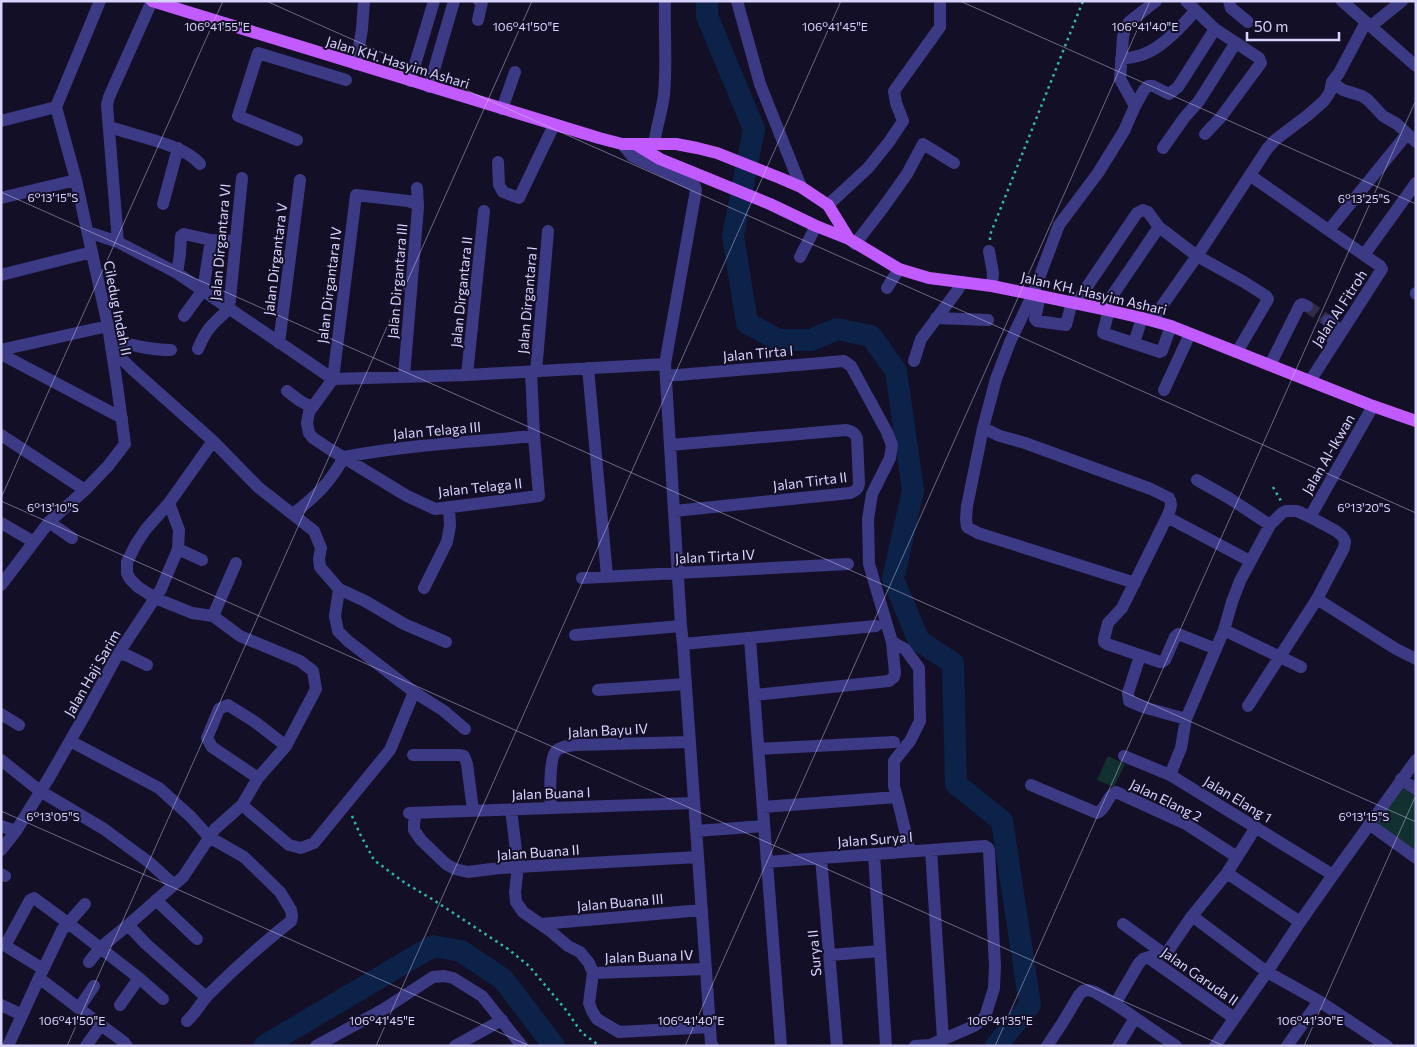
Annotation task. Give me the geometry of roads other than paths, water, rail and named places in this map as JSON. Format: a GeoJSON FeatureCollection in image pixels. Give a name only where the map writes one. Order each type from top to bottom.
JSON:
{"type":"FeatureCollection","features":[{"type":"Feature","properties":{"kind":"main road","name":"Jalan KH. Hasyim Ashari"},"geometry":{"type":"LineString","coordinates":[[152,1],[350,63],[622,144],[676,144],[717,153],[801,187],[828,205],[852,241]]}},
{"type":"Feature","properties":{"kind":"main road","name":"Jalan KH. Hasyim Ashari"},"geometry":{"type":"LineString","coordinates":[[637,145],[660,159],[770,204],[852,241],[899,269],[929,278],[992,286],[1037,295],[1171,326],[1373,406],[1416,421]]}},
{"type":"Feature","properties":{"kind":"street"},"geometry":{"type":"LineString","coordinates":[[1,121],[56,107],[100,1]]}},
{"type":"Feature","properties":{"kind":"street"},"geometry":{"type":"LineString","coordinates":[[118,242],[107,105],[152,1]]}},
{"type":"Feature","properties":{"kind":"street"},"geometry":{"type":"LineString","coordinates":[[410,81],[434,1]]}},
{"type":"Feature","properties":{"kind":"street"},"geometry":{"type":"LineString","coordinates":[[429,87],[454,1]]}},
{"type":"Feature","properties":{"kind":"street"},"geometry":{"type":"LineString","coordinates":[[478,20],[482,2],[479,1]]}},
{"type":"Feature","properties":{"kind":"street"},"geometry":{"type":"LineString","coordinates":[[654,145],[664,90],[665,1]]}},
{"type":"Feature","properties":{"kind":"street"},"geometry":{"type":"LineString","coordinates":[[736,1],[760,84],[801,187]]}},
{"type":"Feature","properties":{"kind":"street"},"geometry":{"type":"LineString","coordinates":[[828,205],[868,168],[903,121],[896,103],[894,91],[940,27],[940,1]]}},
{"type":"Feature","properties":{"kind":"street"},"geometry":{"type":"LineString","coordinates":[[1135,106],[1120,79],[1123,36],[1129,22],[1156,1]]}},
{"type":"Feature","properties":{"kind":"street"},"geometry":{"type":"LineString","coordinates":[[1186,1],[1215,29],[1259,58],[1262,63],[1206,134]]}},
{"type":"Feature","properties":{"kind":"street"},"geometry":{"type":"LineString","coordinates":[[1229,1],[1231,8],[1248,22]]}},
{"type":"Feature","properties":{"kind":"street"},"geometry":{"type":"LineString","coordinates":[[1342,1],[1416,66]]}},
{"type":"Feature","properties":{"kind":"street"},"geometry":{"type":"LineString","coordinates":[[1134,343],[1147,319],[1197,256],[1267,149],[1275,140],[1324,101],[1330,92],[1332,82],[1368,24],[1402,1]]}},
{"type":"Feature","properties":{"kind":"street"},"geometry":{"type":"LineString","coordinates":[[297,140],[238,116],[258,53],[342,79],[362,29],[363,2]]}},
{"type":"Feature","properties":{"kind":"street"},"geometry":{"type":"LineString","coordinates":[[1121,59],[1144,54],[1158,46],[1195,11]]}},
{"type":"Feature","properties":{"kind":"street"},"geometry":{"type":"LineString","coordinates":[[1135,583],[978,533],[967,527],[967,506],[983,428],[996,379],[1010,342],[1037,295],[1059,225],[1098,173],[1124,131],[1144,90],[1148,86],[1153,86],[1169,94],[1174,92],[1215,29]]}},
{"type":"Feature","properties":{"kind":"street"},"geometry":{"type":"LineString","coordinates":[[1163,148],[1184,118],[1199,101],[1236,44]]}},
{"type":"Feature","properties":{"kind":"street"},"geometry":{"type":"LineString","coordinates":[[288,63],[293,45]]}},
{"type":"Feature","properties":{"kind":"street"},"geometry":{"type":"LineString","coordinates":[[502,109],[515,72]]}},
{"type":"Feature","properties":{"kind":"street"},"geometry":{"type":"LineString","coordinates":[[1329,230],[1411,138],[1397,124],[1383,116],[1368,100],[1343,90],[1332,82]]}},
{"type":"Feature","properties":{"kind":"street","name":"Ciledug Indah II"},"geometry":{"type":"LineString","coordinates":[[1,585],[50,522],[85,490],[108,466],[125,444],[108,326],[76,180],[56,107]]}},
{"type":"Feature","properties":{"kind":"street"},"geometry":{"type":"LineString","coordinates":[[498,162],[499,185],[503,192],[519,198],[554,125]]}},
{"type":"Feature","properties":{"kind":"street"},"geometry":{"type":"LineString","coordinates":[[110,127],[178,148],[194,157],[200,164]]}},
{"type":"Feature","properties":{"kind":"street"},"geometry":{"type":"LineString","coordinates":[[622,144],[632,156],[695,186],[696,190],[666,370],[681,626],[711,1044],[713,1046]]}},
{"type":"Feature","properties":{"kind":"street"},"geometry":{"type":"LineString","coordinates":[[852,241],[882,209],[906,174],[922,144],[954,163]]}},
{"type":"Feature","properties":{"kind":"street"},"geometry":{"type":"LineString","coordinates":[[163,204],[178,148]]}},
{"type":"Feature","properties":{"kind":"street"},"geometry":{"type":"LineString","coordinates":[[1251,176],[1364,255]]}},
{"type":"Feature","properties":{"kind":"street","name":"Jalan Dirgantara VI"},"geometry":{"type":"LineString","coordinates":[[229,309],[242,178]]}},
{"type":"Feature","properties":{"kind":"street"},"geometry":{"type":"LineString","coordinates":[[1,198],[76,180]]}},
{"type":"Feature","properties":{"kind":"street","name":"Jalan Dirgantara V"},"geometry":{"type":"LineString","coordinates":[[279,343],[300,180]]}},
{"type":"Feature","properties":{"kind":"street","name":"Jalan Al Fitroh"},"geometry":{"type":"LineString","coordinates":[[1307,380],[1382,269],[1364,255],[1416,183]]}},
{"type":"Feature","properties":{"kind":"street","name":"Jalan Dirgantara III"},"geometry":{"type":"LineString","coordinates":[[404,376],[418,207],[417,188]]}},
{"type":"Feature","properties":{"kind":"street","name":"Jalan Dirgantara IV"},"geometry":{"type":"LineString","coordinates":[[333,379],[356,195],[408,201],[418,207]]}},
{"type":"Feature","properties":{"kind":"street"},"geometry":{"type":"LineString","coordinates":[[1037,295],[1037,321],[1066,325],[1074,303],[1137,213],[1143,210],[1148,212],[1159,227],[1197,256],[1244,282],[1268,299],[1237,352]]}},
{"type":"Feature","properties":{"kind":"street","name":"Jalan Dirgantara II"},"geometry":{"type":"LineString","coordinates":[[467,375],[484,211]]}},
{"type":"Feature","properties":{"kind":"street"},"geometry":{"type":"LineString","coordinates":[[800,257],[816,226]]}},
{"type":"Feature","properties":{"kind":"street"},"geometry":{"type":"LineString","coordinates":[[1159,227],[1106,310],[1103,333],[1161,352],[1171,326]]}},
{"type":"Feature","properties":{"kind":"street","name":"Jalan Dirgantara I"},"geometry":{"type":"LineString","coordinates":[[534,372],[548,231]]}},
{"type":"Feature","properties":{"kind":"street"},"geometry":{"type":"LineString","coordinates":[[88,232],[118,242],[177,273],[333,379],[312,407],[295,398],[287,391]]}},
{"type":"Feature","properties":{"kind":"street"},"geometry":{"type":"LineString","coordinates":[[177,273],[181,236],[184,234],[211,240],[236,241]]}},
{"type":"Feature","properties":{"kind":"street"},"geometry":{"type":"LineString","coordinates":[[184,316],[202,290],[211,240]]}},
{"type":"Feature","properties":{"kind":"street"},"geometry":{"type":"LineString","coordinates":[[989,251],[993,274],[992,286]]}},
{"type":"Feature","properties":{"kind":"street"},"geometry":{"type":"LineString","coordinates":[[1,275],[92,252]]}},
{"type":"Feature","properties":{"kind":"street"},"geometry":{"type":"LineString","coordinates":[[887,288],[899,269]]}},
{"type":"Feature","properties":{"kind":"street"},"geometry":{"type":"LineString","coordinates":[[914,361],[921,340],[954,296],[962,282]]}},
{"type":"Feature","properties":{"kind":"street"},"geometry":{"type":"LineString","coordinates":[[1270,365],[1300,305],[1307,306]]}},
{"type":"Feature","properties":{"kind":"street"},"geometry":{"type":"LineString","coordinates":[[198,349],[203,335],[229,309]]}},
{"type":"Feature","properties":{"kind":"street"},"geometry":{"type":"LineString","coordinates":[[936,318],[988,320]]}},
{"type":"Feature","properties":{"kind":"street"},"geometry":{"type":"LineString","coordinates":[[1307,380],[1336,328],[1328,321]]}},
{"type":"Feature","properties":{"kind":"street"},"geometry":{"type":"LineString","coordinates":[[3,356],[108,326]]}},
{"type":"Feature","properties":{"kind":"street"},"geometry":{"type":"LineString","coordinates":[[1164,390],[1190,334]]}},
{"type":"Feature","properties":{"kind":"street"},"geometry":{"type":"LineString","coordinates":[[111,344],[171,350]]}},
{"type":"Feature","properties":{"kind":"street"},"geometry":{"type":"LineString","coordinates":[[111,344],[133,370],[212,441],[258,487],[314,531],[321,548],[320,567],[339,589],[365,601],[404,624],[446,642]]}},
{"type":"Feature","properties":{"kind":"street"},"geometry":{"type":"LineString","coordinates":[[3,356],[122,418]]}},
{"type":"Feature","properties":{"kind":"street","name":"Jalan Tirta I"},"geometry":{"type":"LineString","coordinates":[[333,379],[467,375],[588,368],[666,370],[844,362],[852,366],[892,445],[890,458],[872,494],[868,518],[869,564],[892,642]]}},
{"type":"Feature","properties":{"kind":"street"},"geometry":{"type":"LineString","coordinates":[[588,368],[607,576]]}},
{"type":"Feature","properties":{"kind":"street","name":"Jalan Telaga II"},"geometry":{"type":"LineString","coordinates":[[312,407],[307,423],[309,433],[313,438],[407,496],[435,509],[539,496],[534,436],[534,372]]}},
{"type":"Feature","properties":{"kind":"street","name":"Jalan Al-Ikwan"},"geometry":{"type":"LineString","coordinates":[[1310,517],[1373,406]]}},
{"type":"Feature","properties":{"kind":"street"},"geometry":{"type":"LineString","coordinates":[[983,428],[1000,436],[1025,443],[1167,496],[1171,503],[1167,517],[1122,608],[1108,623],[1104,642],[1162,662],[1165,660],[1178,634],[1216,649]]}},
{"type":"Feature","properties":{"kind":"street","name":"Jalan Tirta II"},"geometry":{"type":"LineString","coordinates":[[670,446],[851,430],[856,438],[859,484],[855,492],[674,511]]}},
{"type":"Feature","properties":{"kind":"street"},"geometry":{"type":"LineString","coordinates":[[1,435],[85,490]]}},
{"type":"Feature","properties":{"kind":"street","name":"Jalan Telaga III"},"geometry":{"type":"LineString","coordinates":[[344,457],[391,450],[534,436]]}},
{"type":"Feature","properties":{"kind":"street"},"geometry":{"type":"LineString","coordinates":[[89,962],[100,948],[183,876],[215,829],[242,805],[258,778],[286,746],[316,689],[313,671],[300,661],[240,636],[213,616],[192,614],[156,598],[138,587],[127,573],[127,562],[136,544],[146,529],[169,503],[212,441]]}},
{"type":"Feature","properties":{"kind":"street"},"geometry":{"type":"LineString","coordinates":[[293,514],[307,504],[329,481],[344,457]]}},
{"type":"Feature","properties":{"kind":"street"},"geometry":{"type":"LineString","coordinates":[[1197,480],[1270,525]]}},
{"type":"Feature","properties":{"kind":"street","name":"Jalan Haji Sarim"},"geometry":{"type":"LineString","coordinates":[[1,850],[16,831],[40,792],[118,654],[161,590],[178,549],[179,530],[169,503]]}},
{"type":"Feature","properties":{"kind":"street"},"geometry":{"type":"LineString","coordinates":[[424,588],[447,542],[450,526],[449,507]]}},
{"type":"Feature","properties":{"kind":"street"},"geometry":{"type":"LineString","coordinates":[[1170,775],[1181,748],[1186,719],[1224,630],[1240,580],[1270,525],[1286,511],[1297,511],[1336,531],[1345,541],[1344,548],[1317,599],[1248,706]]}},
{"type":"Feature","properties":{"kind":"street"},"geometry":{"type":"LineString","coordinates":[[1167,517],[1250,561]]}},
{"type":"Feature","properties":{"kind":"street"},"geometry":{"type":"LineString","coordinates":[[50,522],[72,538]]}},
{"type":"Feature","properties":{"kind":"street"},"geometry":{"type":"LineString","coordinates":[[1,523],[34,542]]}},
{"type":"Feature","properties":{"kind":"street"},"geometry":{"type":"LineString","coordinates":[[178,549],[202,560]]}},
{"type":"Feature","properties":{"kind":"street"},"geometry":{"type":"LineString","coordinates":[[213,616],[236,562]]}},
{"type":"Feature","properties":{"kind":"street","name":"Jalan Tirta IV"},"geometry":{"type":"LineString","coordinates":[[582,578],[848,564]]}},
{"type":"Feature","properties":{"kind":"street"},"geometry":{"type":"LineString","coordinates":[[339,589],[335,616],[338,630],[348,641],[414,692],[444,711],[465,729]]}},
{"type":"Feature","properties":{"kind":"street"},"geometry":{"type":"LineString","coordinates":[[1317,599],[1416,659]]}},
{"type":"Feature","properties":{"kind":"street"},"geometry":{"type":"LineString","coordinates":[[575,635],[681,626]]}},
{"type":"Feature","properties":{"kind":"street"},"geometry":{"type":"LineString","coordinates":[[683,644],[876,626]]}},
{"type":"Feature","properties":{"kind":"street"},"geometry":{"type":"LineString","coordinates":[[1224,630],[1301,667]]}},
{"type":"Feature","properties":{"kind":"street"},"geometry":{"type":"LineString","coordinates":[[750,639],[781,1046]]}},
{"type":"Feature","properties":{"kind":"street"},"geometry":{"type":"LineString","coordinates":[[754,695],[889,681],[894,677],[895,672],[892,642]]}},
{"type":"Feature","properties":{"kind":"street"},"geometry":{"type":"LineString","coordinates":[[892,642],[905,649],[918,668],[920,721],[910,741],[894,761],[894,786],[910,851]]}},
{"type":"Feature","properties":{"kind":"street"},"geometry":{"type":"LineString","coordinates":[[118,654],[126,655],[147,665]]}},
{"type":"Feature","properties":{"kind":"street"},"geometry":{"type":"LineString","coordinates":[[1140,656],[1128,693],[1129,701],[1143,708],[1186,719]]}},
{"type":"Feature","properties":{"kind":"street"},"geometry":{"type":"LineString","coordinates":[[598,690],[686,684]]}},
{"type":"Feature","properties":{"kind":"street"},"geometry":{"type":"LineString","coordinates":[[242,805],[289,845],[301,848],[314,843],[390,750],[414,692]]}},
{"type":"Feature","properties":{"kind":"street"},"geometry":{"type":"LineString","coordinates":[[258,778],[212,747],[209,743],[207,738],[219,710],[228,704],[286,746]]}},
{"type":"Feature","properties":{"kind":"street"},"geometry":{"type":"LineString","coordinates":[[1,714],[19,725]]}},
{"type":"Feature","properties":{"kind":"street"},"geometry":{"type":"LineString","coordinates":[[70,741],[159,788],[192,817],[209,837],[244,857],[280,892],[291,910],[291,921],[256,949],[206,997],[187,1021]]}},
{"type":"Feature","properties":{"kind":"street","name":"Jalan Bayu IV"},"geometry":{"type":"LineString","coordinates":[[551,808],[552,758],[556,751],[562,747],[690,742]]}},
{"type":"Feature","properties":{"kind":"street"},"geometry":{"type":"LineString","coordinates":[[758,749],[894,742]]}},
{"type":"Feature","properties":{"kind":"street"},"geometry":{"type":"LineString","coordinates":[[412,755],[464,756],[467,764],[473,810]]}},
{"type":"Feature","properties":{"kind":"street","name":"Jalan Elang 1"},"geometry":{"type":"LineString","coordinates":[[1124,756],[1170,775],[1333,875]]}},
{"type":"Feature","properties":{"kind":"street"},"geometry":{"type":"LineString","coordinates":[[1215,1046],[1268,972],[1333,875],[1416,760]]}},
{"type":"Feature","properties":{"kind":"street"},"geometry":{"type":"LineString","coordinates":[[3,764],[40,792],[104,829],[150,863],[174,885]]}},
{"type":"Feature","properties":{"kind":"street"},"geometry":{"type":"LineString","coordinates":[[1401,779],[1416,789]]}},
{"type":"Feature","properties":{"kind":"street","name":"Jalan Elang 2"},"geometry":{"type":"LineString","coordinates":[[1032,785],[1097,813],[1102,810],[1111,794],[1116,792],[1186,824],[1237,857]]}},
{"type":"Feature","properties":{"kind":"street"},"geometry":{"type":"LineString","coordinates":[[763,807],[897,797]]}},
{"type":"Feature","properties":{"kind":"street","name":"Jalan Buana I"},"geometry":{"type":"LineString","coordinates":[[412,813],[694,802]]}},
{"type":"Feature","properties":{"kind":"street"},"geometry":{"type":"LineString","coordinates":[[511,809],[518,868],[515,892],[516,902],[523,912],[568,946],[580,952],[589,964],[593,973],[589,1003],[597,1019],[620,1032],[710,1027]]}},
{"type":"Feature","properties":{"kind":"street","name":"Jalan Buana II"},"geometry":{"type":"LineString","coordinates":[[412,813],[414,830],[421,840],[446,864],[455,869],[468,872],[698,857]]}},
{"type":"Feature","properties":{"kind":"street"},"geometry":{"type":"LineString","coordinates":[[1369,824],[1416,858]]}},
{"type":"Feature","properties":{"kind":"street"},"geometry":{"type":"LineString","coordinates":[[1,826],[16,831]]}},
{"type":"Feature","properties":{"kind":"street"},"geometry":{"type":"LineString","coordinates":[[696,831],[764,826]]}},
{"type":"Feature","properties":{"kind":"street"},"geometry":{"type":"LineString","coordinates":[[1115,1004],[1143,959],[1168,952],[1192,916],[1226,873],[1256,827]]}},
{"type":"Feature","properties":{"kind":"street","name":"Jalan Surya I"},"geometry":{"type":"LineString","coordinates":[[767,862],[985,846],[988,848],[996,966],[994,988],[985,1016],[974,1026],[943,1039]]}},
{"type":"Feature","properties":{"kind":"street"},"geometry":{"type":"LineString","coordinates":[[915,1046],[929,1046],[943,1039],[931,850]]}},
{"type":"Feature","properties":{"kind":"street"},"geometry":{"type":"LineString","coordinates":[[874,854],[886,1046]]}},
{"type":"Feature","properties":{"kind":"street","name":"Surya II"},"geometry":{"type":"LineString","coordinates":[[821,858],[837,1046]]}},
{"type":"Feature","properties":{"kind":"street"},"geometry":{"type":"LineString","coordinates":[[1226,873],[1300,922]]}},
{"type":"Feature","properties":{"kind":"street"},"geometry":{"type":"LineString","coordinates":[[127,1046],[78,1008],[41,973],[3,944],[30,900],[34,898],[68,923],[163,999]]}},
{"type":"Feature","properties":{"kind":"street"},"geometry":{"type":"LineString","coordinates":[[156,900],[197,938]]}},
{"type":"Feature","properties":{"kind":"street"},"geometry":{"type":"LineString","coordinates":[[8,1046],[62,930],[85,904]]}},
{"type":"Feature","properties":{"kind":"street","name":"Jalan Buana III"},"geometry":{"type":"LineString","coordinates":[[541,924],[702,910]]}},
{"type":"Feature","properties":{"kind":"street"},"geometry":{"type":"LineString","coordinates":[[1192,916],[1268,972],[1319,1001],[1387,1046]]}},
{"type":"Feature","properties":{"kind":"street","name":"Jalan Garuda II"},"geometry":{"type":"LineString","coordinates":[[1123,924],[1164,953]]}},
{"type":"Feature","properties":{"kind":"street"},"geometry":{"type":"LineString","coordinates":[[128,925],[146,944],[206,997]]}},
{"type":"Feature","properties":{"kind":"street"},"geometry":{"type":"LineString","coordinates":[[830,955],[880,951]]}},
{"type":"Feature","properties":{"kind":"street","name":"Jalan Garuda II"},"geometry":{"type":"LineString","coordinates":[[1149,958],[1234,1018]]}},
{"type":"Feature","properties":{"kind":"street","name":"Jalan Buana IV"},"geometry":{"type":"LineString","coordinates":[[593,973],[706,969]]}},
{"type":"Feature","properties":{"kind":"street"},"geometry":{"type":"LineString","coordinates":[[322,1044],[384,1009],[433,977],[444,976],[453,978],[482,996],[522,1046]]}},
{"type":"Feature","properties":{"kind":"street"},"geometry":{"type":"LineString","coordinates":[[120,1005],[139,978]]}},
{"type":"Feature","properties":{"kind":"street"},"geometry":{"type":"LineString","coordinates":[[78,1008],[82,1006],[94,986]]}},
{"type":"Feature","properties":{"kind":"street"},"geometry":{"type":"LineString","coordinates":[[1047,1046],[1079,996],[1083,991],[1088,990],[1115,1004],[1176,1046]]}},
{"type":"Feature","properties":{"kind":"street"},"geometry":{"type":"LineString","coordinates":[[1287,1046],[1319,1001]]}},
{"type":"Feature","properties":{"kind":"street"},"geometry":{"type":"LineString","coordinates":[[1,1006],[22,1015]]}},
{"type":"Feature","properties":{"kind":"street"},"geometry":{"type":"LineString","coordinates":[[1118,1046],[1135,1018]]}},
{"type":"Feature","properties":{"kind":"street"},"geometry":{"type":"LineString","coordinates":[[455,1046],[502,1020]]}},
{"type":"Feature","properties":{"kind":"street"},"geometry":{"type":"LineString","coordinates":[[86,1046],[101,1025]]}},
{"type":"Feature","properties":{"kind":"waterway"},"geometry":{"type":"LineString","coordinates":[[707,1],[707,16],[754,129],[733,236],[747,323],[778,340],[811,340],[837,329],[871,336],[896,371],[913,490],[893,579],[919,641],[953,663],[956,784],[1002,821],[1030,1005],[996,1046]]}},
{"type":"Feature","properties":{"kind":"waterway"},"geometry":{"type":"LineString","coordinates":[[264,1046],[433,946],[461,951],[503,979],[554,1046]]}},
{"type":"Feature","properties":{"kind":"tunnel"},"geometry":{"type":"LineString","coordinates":[[1307,306],[1328,321]]}}]}
